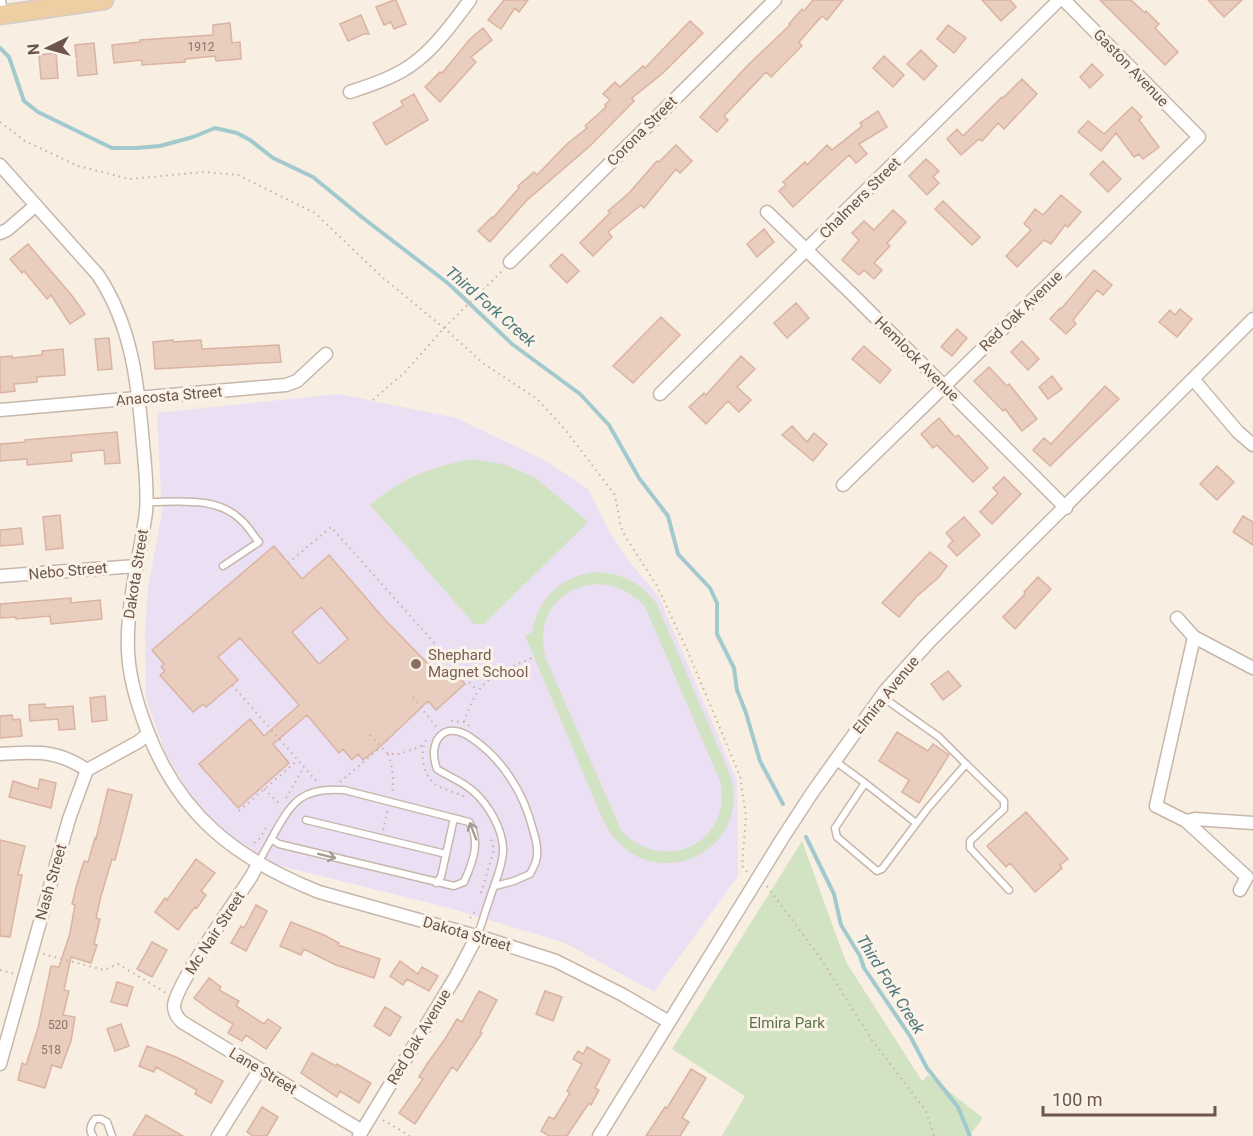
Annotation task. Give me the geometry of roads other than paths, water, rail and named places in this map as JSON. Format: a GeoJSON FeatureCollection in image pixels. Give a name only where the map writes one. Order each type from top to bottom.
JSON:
{"type":"FeatureCollection","features":[{"type":"Feature","properties":{"kind":"main road"},"geometry":{"type":"LineString","coordinates":[[2,10],[104,0]]}},
{"type":"Feature","properties":{"kind":"street"},"geometry":{"type":"LineString","coordinates":[[350,92],[375,84],[415,63],[442,35],[470,0]]}},
{"type":"Feature","properties":{"kind":"street","name":"Corona Street"},"geometry":{"type":"LineString","coordinates":[[510,262],[775,0]]}},
{"type":"Feature","properties":{"kind":"street","name":"Chalmers Street"},"geometry":{"type":"LineString","coordinates":[[660,394],[1059,0]]}},
{"type":"Feature","properties":{"kind":"street","name":"Gaston Avenue"},"geometry":{"type":"LineString","coordinates":[[1064,0],[1198,137]]}},
{"type":"Feature","properties":{"kind":"street","name":"Red Oak Avenue"},"geometry":{"type":"LineString","coordinates":[[843,485],[1198,137]]}},
{"type":"Feature","properties":{"kind":"street","name":"Dakota Street"},"geometry":{"type":"LineString","coordinates":[[0,165],[98,276],[108,291],[128,337],[137,376],[147,502],[128,618],[128,651],[134,692],[148,734],[167,774],[198,817],[218,836],[258,864],[294,882],[319,892],[477,936],[563,964],[669,1022]]}},
{"type":"Feature","properties":{"kind":"street"},"geometry":{"type":"LineString","coordinates":[[0,233],[7,230],[35,206]]}},
{"type":"Feature","properties":{"kind":"street","name":"Hemlock Avenue"},"geometry":{"type":"LineString","coordinates":[[767,212],[1066,508]]}},
{"type":"Feature","properties":{"kind":"street","name":"Elmira Avenue"},"geometry":{"type":"LineString","coordinates":[[599,1136],[782,839],[881,696],[929,642],[1066,508],[1253,319]]}},
{"type":"Feature","properties":{"kind":"street","name":"Anacosta Street"},"geometry":{"type":"LineString","coordinates":[[0,410],[286,385],[297,381],[326,354]]}},
{"type":"Feature","properties":{"kind":"street"},"geometry":{"type":"LineString","coordinates":[[1193,379],[1238,432],[1253,445]]}},
{"type":"Feature","properties":{"kind":"street","name":"Nebo Street"},"geometry":{"type":"LineString","coordinates":[[0,576],[136,566]]}},
{"type":"Feature","properties":{"kind":"street"},"geometry":{"type":"LineString","coordinates":[[1177,618],[1194,637],[1253,668]]}},
{"type":"Feature","properties":{"kind":"street"},"geometry":{"type":"LineString","coordinates":[[1194,637],[1155,806],[1186,821],[1247,877],[1240,890]]}},
{"type":"Feature","properties":{"kind":"street"},"geometry":{"type":"LineString","coordinates":[[0,754],[44,752],[60,756],[87,770],[138,742],[148,734]]}},
{"type":"Feature","properties":{"kind":"street","name":"Nash Street"},"geometry":{"type":"LineString","coordinates":[[0,1065],[69,819],[87,770]]}},
{"type":"Feature","properties":{"kind":"street"},"geometry":{"type":"LineString","coordinates":[[1186,821],[1196,819],[1253,823]]}},
{"type":"Feature","properties":{"kind":"street","name":"Mc Nair Street"},"geometry":{"type":"LineString","coordinates":[[174,1004],[183,982],[258,864]]}},
{"type":"Feature","properties":{"kind":"street","name":"Red Oak Avenue"},"geometry":{"type":"LineString","coordinates":[[361,1133],[456,976],[477,936]]}},
{"type":"Feature","properties":{"kind":"street","name":"Lane Street"},"geometry":{"type":"LineString","coordinates":[[174,1004],[175,1015],[182,1022],[361,1133]]}},
{"type":"Feature","properties":{"kind":"street"},"geometry":{"type":"LineString","coordinates":[[218,1136],[260,1069]]}},
{"type":"Feature","properties":{"kind":"lane"},"geometry":{"type":"LineString","coordinates":[[147,502],[201,502],[226,509],[242,520],[259,542],[223,566]]}},
{"type":"Feature","properties":{"kind":"lane"},"geometry":{"type":"LineString","coordinates":[[881,696],[939,737],[1004,801],[1004,809],[970,841],[970,848],[1009,890]]}},
{"type":"Feature","properties":{"kind":"lane"},"geometry":{"type":"LineString","coordinates":[[477,936],[495,886],[503,850],[496,822],[474,792],[437,769],[433,758],[434,744],[442,733],[454,731],[469,736],[496,760],[525,802],[537,843],[537,860],[530,874],[495,886]]}},
{"type":"Feature","properties":{"kind":"lane"},"geometry":{"type":"LineString","coordinates":[[835,761],[916,823]]}},
{"type":"Feature","properties":{"kind":"lane"},"geometry":{"type":"LineString","coordinates":[[865,783],[835,828],[837,837],[877,871],[882,869],[916,823],[966,764]]}},
{"type":"Feature","properties":{"kind":"lane"},"geometry":{"type":"LineString","coordinates":[[258,864],[271,839],[293,803],[310,793],[326,789],[344,790],[469,822],[475,831],[477,842],[471,867],[464,882],[454,886],[279,844],[271,839]]}},
{"type":"Feature","properties":{"kind":"lane"},"geometry":{"type":"LineString","coordinates":[[436,883],[441,877],[454,818]]}},
{"type":"Feature","properties":{"kind":"lane"},"geometry":{"type":"LineString","coordinates":[[306,820],[446,854]]}},
{"type":"Feature","properties":{"kind":"lane"},"geometry":{"type":"LineString","coordinates":[[93,1136],[90,1128],[95,1119],[106,1122],[112,1136]]}},
{"type":"Feature","properties":{"kind":"waterway","name":"Third Fork Creek"},"geometry":{"type":"LineString","coordinates":[[0,48],[9,57],[24,101],[38,112],[112,148],[160,146],[215,128],[237,133],[273,158],[313,177],[449,284],[512,344],[580,394],[609,425],[639,478],[668,516],[678,554],[710,588],[717,603],[717,634],[734,668],[737,690],[760,761],[783,804]]}},
{"type":"Feature","properties":{"kind":"waterway","name":"Third Fork Creek"},"geometry":{"type":"LineString","coordinates":[[806,837],[834,894],[841,925],[860,956],[864,968],[910,1036],[927,1068],[958,1107],[970,1136]]}},
{"type":"Feature","properties":{"kind":"place","name":"Shephard Magnet School"},"geometry":{"type":"Point","coordinates":[416,664]}},
{"type":"Feature","properties":{"kind":"park label","name":"Elmira Park"},"geometry":{"type":"Point","coordinates":[787,1023]}}]}
